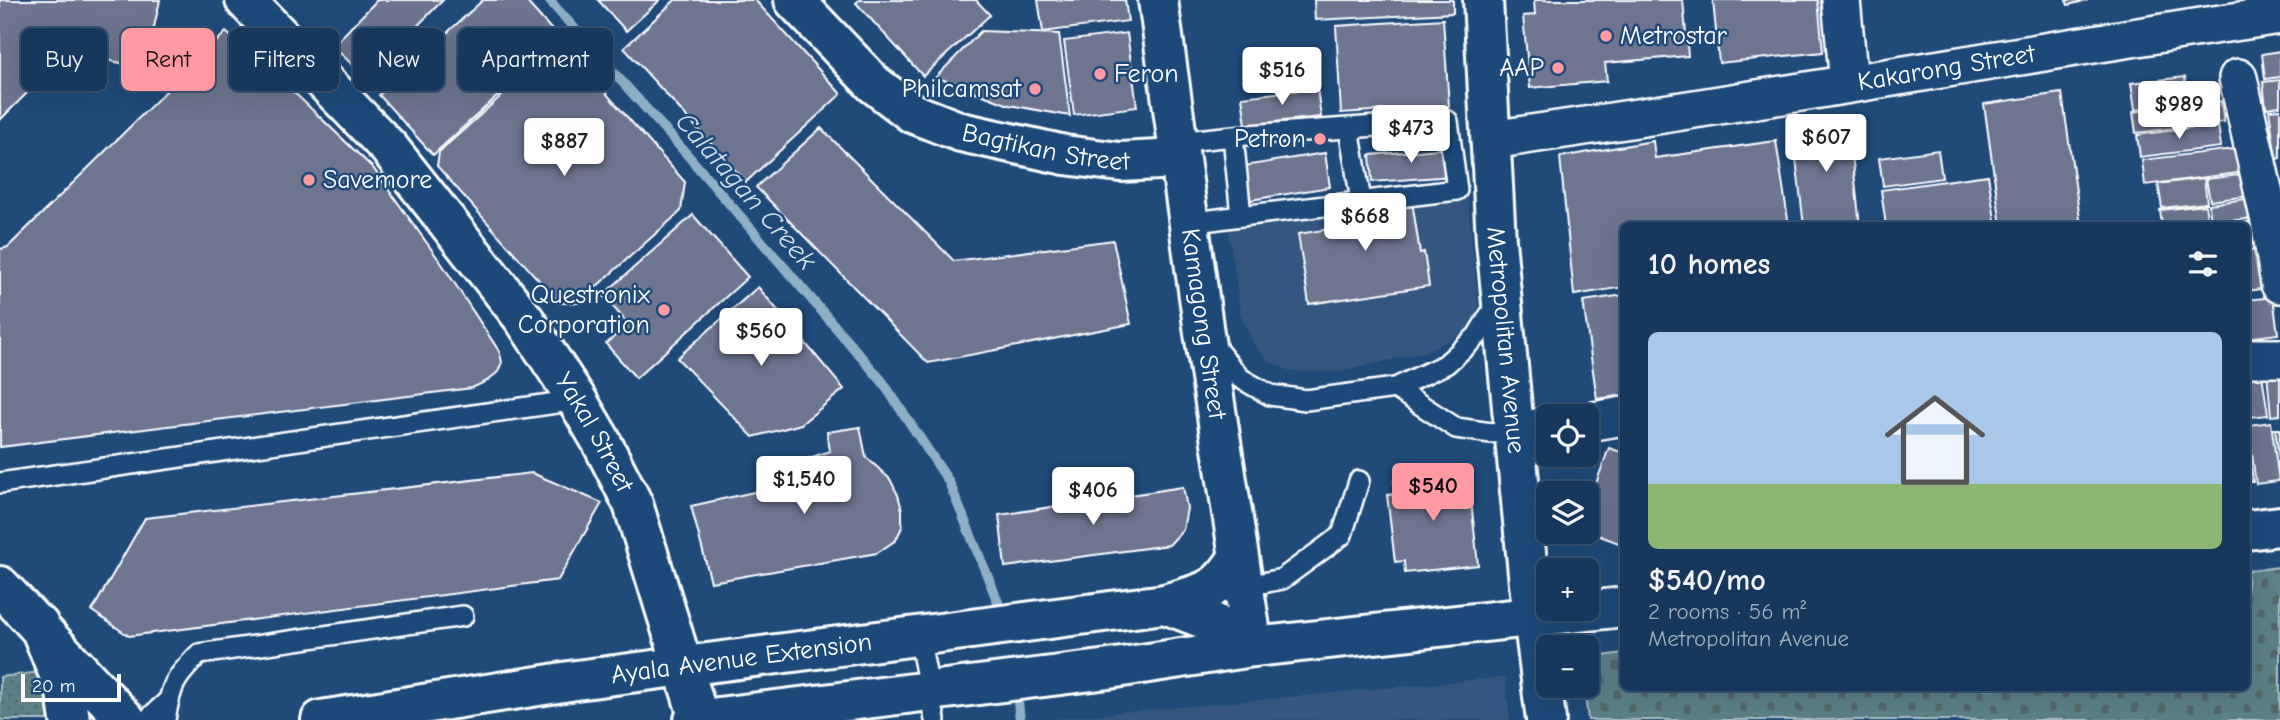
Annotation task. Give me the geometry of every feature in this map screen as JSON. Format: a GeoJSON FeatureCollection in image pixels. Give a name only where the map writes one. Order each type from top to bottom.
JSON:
{"type":"FeatureCollection","features":[{"type":"Feature","properties":{"kind":"main road","name":"Yakal Street"},"geometry":{"type":"LineString","coordinates":[[245,0],[397,157],[524,319],[577,400],[633,503],[699,719]]}},
{"type":"Feature","properties":{"kind":"main road","name":"Bagtikan Street"},"geometry":{"type":"LineString","coordinates":[[794,0],[874,84],[912,113],[961,132],[1065,155],[1120,162],[1178,150]]}},
{"type":"Feature","properties":{"kind":"main road","name":"Kamagong Street"},"geometry":{"type":"LineString","coordinates":[[1158,0],[1204,334],[1252,647]]}},
{"type":"Feature","properties":{"kind":"main road","name":"Metropolitan Avenue"},"geometry":{"type":"LineString","coordinates":[[1483,0],[1471,143],[1501,296],[1532,428],[1529,584],[1546,720]]}},
{"type":"Feature","properties":{"kind":"main road"},"geometry":{"type":"LineString","coordinates":[[2250,530],[2280,526]]}},
{"type":"Feature","properties":{"kind":"main road","name":"Ayala Avenue Extension"},"geometry":{"type":"LineString","coordinates":[[321,720],[576,680],[1165,604],[1210,590],[1225,579],[1240,573]]}},
{"type":"Feature","properties":{"kind":"main road"},"geometry":{"type":"LineString","coordinates":[[0,586],[126,720]]}},
{"type":"Feature","properties":{"kind":"main road","name":"Ayala Avenue Extension"},"geometry":{"type":"LineString","coordinates":[[1165,604],[1212,622],[1252,647]]}},
{"type":"Feature","properties":{"kind":"main road","name":"Ayala Avenue Extension"},"geometry":{"type":"LineString","coordinates":[[694,720],[932,706],[1109,669],[1252,647],[1620,607]]}},
{"type":"Feature","properties":{"kind":"main road"},"geometry":{"type":"LineString","coordinates":[[39,625],[66,692],[70,720]]}},
{"type":"Feature","properties":{"kind":"street"},"geometry":{"type":"LineString","coordinates":[[1841,0],[1849,83]]}},
{"type":"Feature","properties":{"kind":"street","name":"Kakarong Street"},"geometry":{"type":"LineString","coordinates":[[1471,143],[1665,115],[1849,83],[2189,14],[2280,15]]}},
{"type":"Feature","properties":{"kind":"street"},"geometry":{"type":"LineString","coordinates":[[2238,78],[2270,221],[2280,284]]}},
{"type":"Feature","properties":{"kind":"street"},"geometry":{"type":"LineString","coordinates":[[2250,358],[2280,358]]}},
{"type":"Feature","properties":{"kind":"street"},"geometry":{"type":"LineString","coordinates":[[1599,420],[1620,417]]}},
{"type":"Feature","properties":{"kind":"lane"},"geometry":{"type":"LineString","coordinates":[[1178,150],[1233,136],[1448,121],[1471,143],[1457,190],[1189,223]]}},
{"type":"Feature","properties":{"kind":"lane"},"geometry":{"type":"LineString","coordinates":[[1349,128],[1360,201]]}},
{"type":"Feature","properties":{"kind":"lane"},"geometry":{"type":"LineString","coordinates":[[1233,136],[1241,216]]}},
{"type":"Feature","properties":{"kind":"lane"},"geometry":{"type":"LineString","coordinates":[[1204,334],[1240,377],[1270,395],[1306,400],[1395,388],[1446,364],[1477,336],[1501,296]]}},
{"type":"Feature","properties":{"kind":"lane"},"geometry":{"type":"LineString","coordinates":[[1395,388],[1456,428],[1491,433],[1532,428]]}},
{"type":"Feature","properties":{"kind":"lane"},"geometry":{"type":"LineString","coordinates":[[0,483],[577,400]]}},
{"type":"Feature","properties":{"kind":"lane"},"geometry":{"type":"LineString","coordinates":[[1240,573],[1282,579],[1342,535],[1359,481]]}},
{"type":"Feature","properties":{"kind":"lane"},"geometry":{"type":"LineString","coordinates":[[166,720],[177,676],[199,654],[463,615]]}},
{"type":"Feature","properties":{"kind":"lane"},"geometry":{"type":"LineString","coordinates":[[919,636],[932,706]]}},
{"type":"Feature","properties":{"kind":"lane"},"geometry":{"type":"LineString","coordinates":[[147,720],[169,700]]}},
{"type":"Feature","properties":{"kind":"shaded area"},"geometry":{"type":"Polygon","coordinates":[[[1466,182],[1479,313],[1475,322],[1464,333],[1424,352],[1340,372],[1291,371],[1271,363],[1254,345],[1241,316],[1228,229],[1336,217],[1333,201],[1466,182]]]}},
{"type":"Feature","properties":{"kind":"shaded area"},"geometry":{"type":"Polygon","coordinates":[[[1505,677],[1510,720],[1049,719],[1505,677]]]}},
{"type":"Feature","properties":{"kind":"green space"},"geometry":{"type":"Polygon","coordinates":[[[2280,567],[2280,720],[1588,720],[1585,698],[1599,698],[1599,656],[1620,654],[1620,691],[2250,691],[2250,571],[2280,567]]]}},
{"type":"Feature","properties":{"kind":"green space"},"geometry":{"type":"Polygon","coordinates":[[[49,671],[64,720],[0,720],[0,677],[49,671]]]}},
{"type":"Feature","properties":{"kind":"building"},"geometry":{"type":"Polygon","coordinates":[[[0,0],[160,0],[154,28],[121,28],[121,63],[107,60],[107,28],[21,28],[21,91],[29,91],[0,120],[0,0]]]}},
{"type":"Feature","properties":{"kind":"building"},"geometry":{"type":"Polygon","coordinates":[[[377,0],[443,0],[415,28],[353,28],[353,65],[339,52],[339,40],[377,0]]]}},
{"type":"Feature","properties":{"kind":"building"},"geometry":{"type":"Polygon","coordinates":[[[483,0],[525,0],[550,28],[458,28],[458,91],[503,91],[433,155],[379,95],[383,91],[444,91],[444,36],[483,0]]]}},
{"type":"Feature","properties":{"kind":"building"},"geometry":{"type":"Polygon","coordinates":[[[598,0],[660,0],[626,31],[598,0]]]}},
{"type":"Feature","properties":{"kind":"building"},"geometry":{"type":"Polygon","coordinates":[[[675,0],[755,0],[841,94],[746,182],[624,48],[675,0]]]}},
{"type":"Feature","properties":{"kind":"building"},"geometry":{"type":"Polygon","coordinates":[[[859,0],[976,0],[990,15],[923,76],[856,3],[859,0]]]}},
{"type":"Feature","properties":{"kind":"building"},"geometry":{"type":"Polygon","coordinates":[[[1038,0],[1125,0],[1128,21],[1043,32],[1038,0]]]}},
{"type":"Feature","properties":{"kind":"building"},"geometry":{"type":"Polygon","coordinates":[[[1314,0],[1453,0],[1453,13],[1315,20],[1314,0]]]}},
{"type":"Feature","properties":{"kind":"building","name":"Metrostar"},"geometry":{"type":"Polygon","coordinates":[[[1534,0],[1683,0],[1688,56],[1605,63],[1607,81],[1530,88],[1523,16],[1535,15],[1534,0]]]}},
{"type":"Feature","properties":{"kind":"building"},"geometry":{"type":"Polygon","coordinates":[[[1713,0],[1818,0],[1823,52],[1719,63],[1713,0]]]}},
{"type":"Feature","properties":{"kind":"building"},"geometry":{"type":"Polygon","coordinates":[[[2066,0],[2088,0],[2068,5],[2066,0]]]}},
{"type":"Feature","properties":{"kind":"building"},"geometry":{"type":"Polygon","coordinates":[[[1443,19],[1449,106],[1341,113],[1336,26],[1443,19]]]}},
{"type":"Feature","properties":{"kind":"building"},"geometry":{"type":"Polygon","coordinates":[[[981,31],[1059,34],[1070,116],[1009,105],[936,77],[981,31]]]}},
{"type":"Feature","properties":{"kind":"building"},"geometry":{"type":"Polygon","coordinates":[[[226,32],[229,35],[229,91],[292,91],[373,168],[442,264],[499,351],[502,362],[498,372],[472,388],[0,447],[0,249],[8,247],[166,91],[215,91],[215,43],[226,32]]]}},
{"type":"Feature","properties":{"kind":"building","name":"Feron"},"geometry":{"type":"Polygon","coordinates":[[[1127,33],[1137,107],[1074,115],[1064,41],[1127,33]]]}},
{"type":"Feature","properties":{"kind":"building"},"geometry":{"type":"Polygon","coordinates":[[[2280,51],[2280,77],[2265,79],[2262,54],[2280,51]]]}},
{"type":"Feature","properties":{"kind":"building"},"geometry":{"type":"Polygon","coordinates":[[[2185,77],[2188,104],[2135,110],[2131,83],[2185,77]]]}},
{"type":"Feature","properties":{"kind":"building"},"geometry":{"type":"Polygon","coordinates":[[[2280,80],[2280,106],[2266,108],[2263,82],[2280,80]]]}},
{"type":"Feature","properties":{"kind":"building"},"geometry":{"type":"Polygon","coordinates":[[[1317,88],[1321,117],[1246,125],[1242,97],[1317,88]]]}},
{"type":"Feature","properties":{"kind":"building"},"geometry":{"type":"Polygon","coordinates":[[[507,91],[604,91],[685,182],[681,211],[578,303],[559,303],[437,166],[439,152],[507,91]]]}},
{"type":"Feature","properties":{"kind":"building"},"geometry":{"type":"Polygon","coordinates":[[[2062,93],[2080,222],[2000,222],[1984,104],[2062,93]]]}},
{"type":"Feature","properties":{"kind":"building"},"geometry":{"type":"Polygon","coordinates":[[[2221,101],[2224,122],[2136,133],[2133,112],[2221,101]]]}},
{"type":"Feature","properties":{"kind":"building"},"geometry":{"type":"Polygon","coordinates":[[[2280,109],[2280,158],[2276,159],[2269,110],[2280,109]]]}},
{"type":"Feature","properties":{"kind":"building"},"geometry":{"type":"Polygon","coordinates":[[[1848,118],[1860,222],[1804,222],[1792,125],[1848,118]]]}},
{"type":"Feature","properties":{"kind":"building"},"geometry":{"type":"Polygon","coordinates":[[[2218,124],[2221,147],[2140,157],[2137,135],[2218,124]]]}},
{"type":"Feature","properties":{"kind":"building"},"geometry":{"type":"Polygon","coordinates":[[[821,128],[954,261],[1113,240],[1131,324],[928,363],[756,187],[821,128]]]}},
{"type":"Feature","properties":{"kind":"building"},"geometry":{"type":"Polygon","coordinates":[[[1653,141],[1655,158],[1776,141],[1788,222],[1620,222],[1620,288],[1574,295],[1560,157],[1653,141]]]}},
{"type":"Feature","properties":{"kind":"building"},"geometry":{"type":"Polygon","coordinates":[[[1450,148],[1452,176],[1372,182],[1370,155],[1450,148]]]}},
{"type":"Feature","properties":{"kind":"building"},"geometry":{"type":"Polygon","coordinates":[[[2242,148],[2246,172],[2145,185],[2142,160],[2242,148]]]}},
{"type":"Feature","properties":{"kind":"building"},"geometry":{"type":"Polygon","coordinates":[[[1938,150],[1942,178],[1883,186],[1879,158],[1938,150]]]}},
{"type":"Feature","properties":{"kind":"building"},"geometry":{"type":"Polygon","coordinates":[[[1325,153],[1330,187],[1250,200],[1244,166],[1325,153]]]}},
{"type":"Feature","properties":{"kind":"building"},"geometry":{"type":"Polygon","coordinates":[[[2247,174],[2249,196],[2210,201],[2206,179],[2247,174]]]}},
{"type":"Feature","properties":{"kind":"building"},"geometry":{"type":"Polygon","coordinates":[[[1988,175],[1995,222],[1885,222],[1881,190],[1988,175]]]}},
{"type":"Feature","properties":{"kind":"building"},"geometry":{"type":"Polygon","coordinates":[[[2204,178],[2207,203],[2162,208],[2158,184],[2204,178]]]}},
{"type":"Feature","properties":{"kind":"building"},"geometry":{"type":"Polygon","coordinates":[[[1411,195],[1420,253],[1424,252],[1429,286],[1309,304],[1298,234],[1348,226],[1345,205],[1411,195]]]}},
{"type":"Feature","properties":{"kind":"building"},"geometry":{"type":"Polygon","coordinates":[[[2253,198],[2255,218],[2211,222],[2209,204],[2253,198]]]}},
{"type":"Feature","properties":{"kind":"building"},"geometry":{"type":"Polygon","coordinates":[[[2205,205],[2208,222],[2162,222],[2160,210],[2205,205]]]}},
{"type":"Feature","properties":{"kind":"building","name":"Questronix Corporation"},"geometry":{"type":"Polygon","coordinates":[[[693,215],[748,277],[636,378],[606,344],[628,324],[603,295],[693,215]]]}},
{"type":"Feature","properties":{"kind":"building"},"geometry":{"type":"Polygon","coordinates":[[[2257,221],[2260,244],[2250,245],[2250,222],[2257,221]]]}},
{"type":"Feature","properties":{"kind":"building"},"geometry":{"type":"Polygon","coordinates":[[[2262,249],[2268,288],[2250,291],[2250,250],[2262,249]]]}},
{"type":"Feature","properties":{"kind":"building"},"geometry":{"type":"Polygon","coordinates":[[[758,287],[844,389],[801,424],[753,437],[677,358],[758,287]]]}},
{"type":"Feature","properties":{"kind":"building"},"geometry":{"type":"Polygon","coordinates":[[[1620,296],[1620,396],[1597,399],[1583,301],[1620,296]]]}},
{"type":"Feature","properties":{"kind":"building"},"geometry":{"type":"Polygon","coordinates":[[[2273,297],[2278,334],[2250,338],[2250,300],[2273,297]]]}},
{"type":"Feature","properties":{"kind":"building"},"geometry":{"type":"Polygon","coordinates":[[[2280,372],[2280,415],[2271,416],[2267,373],[2280,372]]]}},
{"type":"Feature","properties":{"kind":"building"},"geometry":{"type":"Polygon","coordinates":[[[2262,374],[2268,415],[2251,417],[2250,375],[2262,374]]]}},
{"type":"Feature","properties":{"kind":"building"},"geometry":{"type":"Polygon","coordinates":[[[2271,422],[2279,481],[2256,484],[2250,425],[2271,422]]]}},
{"type":"Feature","properties":{"kind":"building"},"geometry":{"type":"Polygon","coordinates":[[[860,427],[866,457],[890,479],[898,495],[902,510],[902,527],[896,540],[877,553],[711,582],[691,506],[803,481],[804,468],[809,458],[830,451],[827,432],[860,427]]]}},
{"type":"Feature","properties":{"kind":"building"},"geometry":{"type":"Polygon","coordinates":[[[2275,429],[2280,429],[2280,465],[2275,429]]]}},
{"type":"Feature","properties":{"kind":"building"},"geometry":{"type":"Polygon","coordinates":[[[1609,448],[1620,452],[1620,543],[1599,536],[1597,481],[1609,448]]]}},
{"type":"Feature","properties":{"kind":"building"},"geometry":{"type":"Polygon","coordinates":[[[2250,458],[2253,482],[2250,482],[2250,458]]]}},
{"type":"Feature","properties":{"kind":"building"},"geometry":{"type":"Polygon","coordinates":[[[532,473],[602,503],[558,580],[129,636],[92,611],[145,518],[532,473]]]}},
{"type":"Feature","properties":{"kind":"building"},"geometry":{"type":"Polygon","coordinates":[[[1468,473],[1478,565],[1405,573],[1404,561],[1395,562],[1387,495],[1396,494],[1394,481],[1468,473]]]}},
{"type":"Feature","properties":{"kind":"building"},"geometry":{"type":"Polygon","coordinates":[[[1183,487],[1187,508],[1183,530],[1169,545],[1005,567],[999,515],[1183,487]]]}},
{"type":"Feature","properties":{"kind":"waterway","name":"Calatagan Creek"},"geometry":{"type":"LineString","coordinates":[[549,0],[684,151],[882,381],[949,482],[998,602]]}},
{"type":"Feature","properties":{"kind":"waterway","name":"Calatagan Creek"},"geometry":{"type":"LineString","coordinates":[[1017,693],[1020,720]]}},
{"type":"Feature","properties":{"kind":"place","name":"Metrostar"},"geometry":{"type":"Point","coordinates":[1606,36]}},
{"type":"Feature","properties":{"kind":"place","name":"AAP"},"geometry":{"type":"Point","coordinates":[1558,68]}},
{"type":"Feature","properties":{"kind":"place","name":"Feron"},"geometry":{"type":"Point","coordinates":[1100,74]}},
{"type":"Feature","properties":{"kind":"place","name":"Philcamsat"},"geometry":{"type":"Point","coordinates":[1035,89]}},
{"type":"Feature","properties":{"kind":"place","name":"Petron"},"geometry":{"type":"Point","coordinates":[1320,139]}},
{"type":"Feature","properties":{"kind":"place","name":"Savemore"},"geometry":{"type":"Point","coordinates":[309,180]}},
{"type":"Feature","properties":{"kind":"place","name":"Questronix Corporation"},"geometry":{"type":"Point","coordinates":[664,310]}}]}
